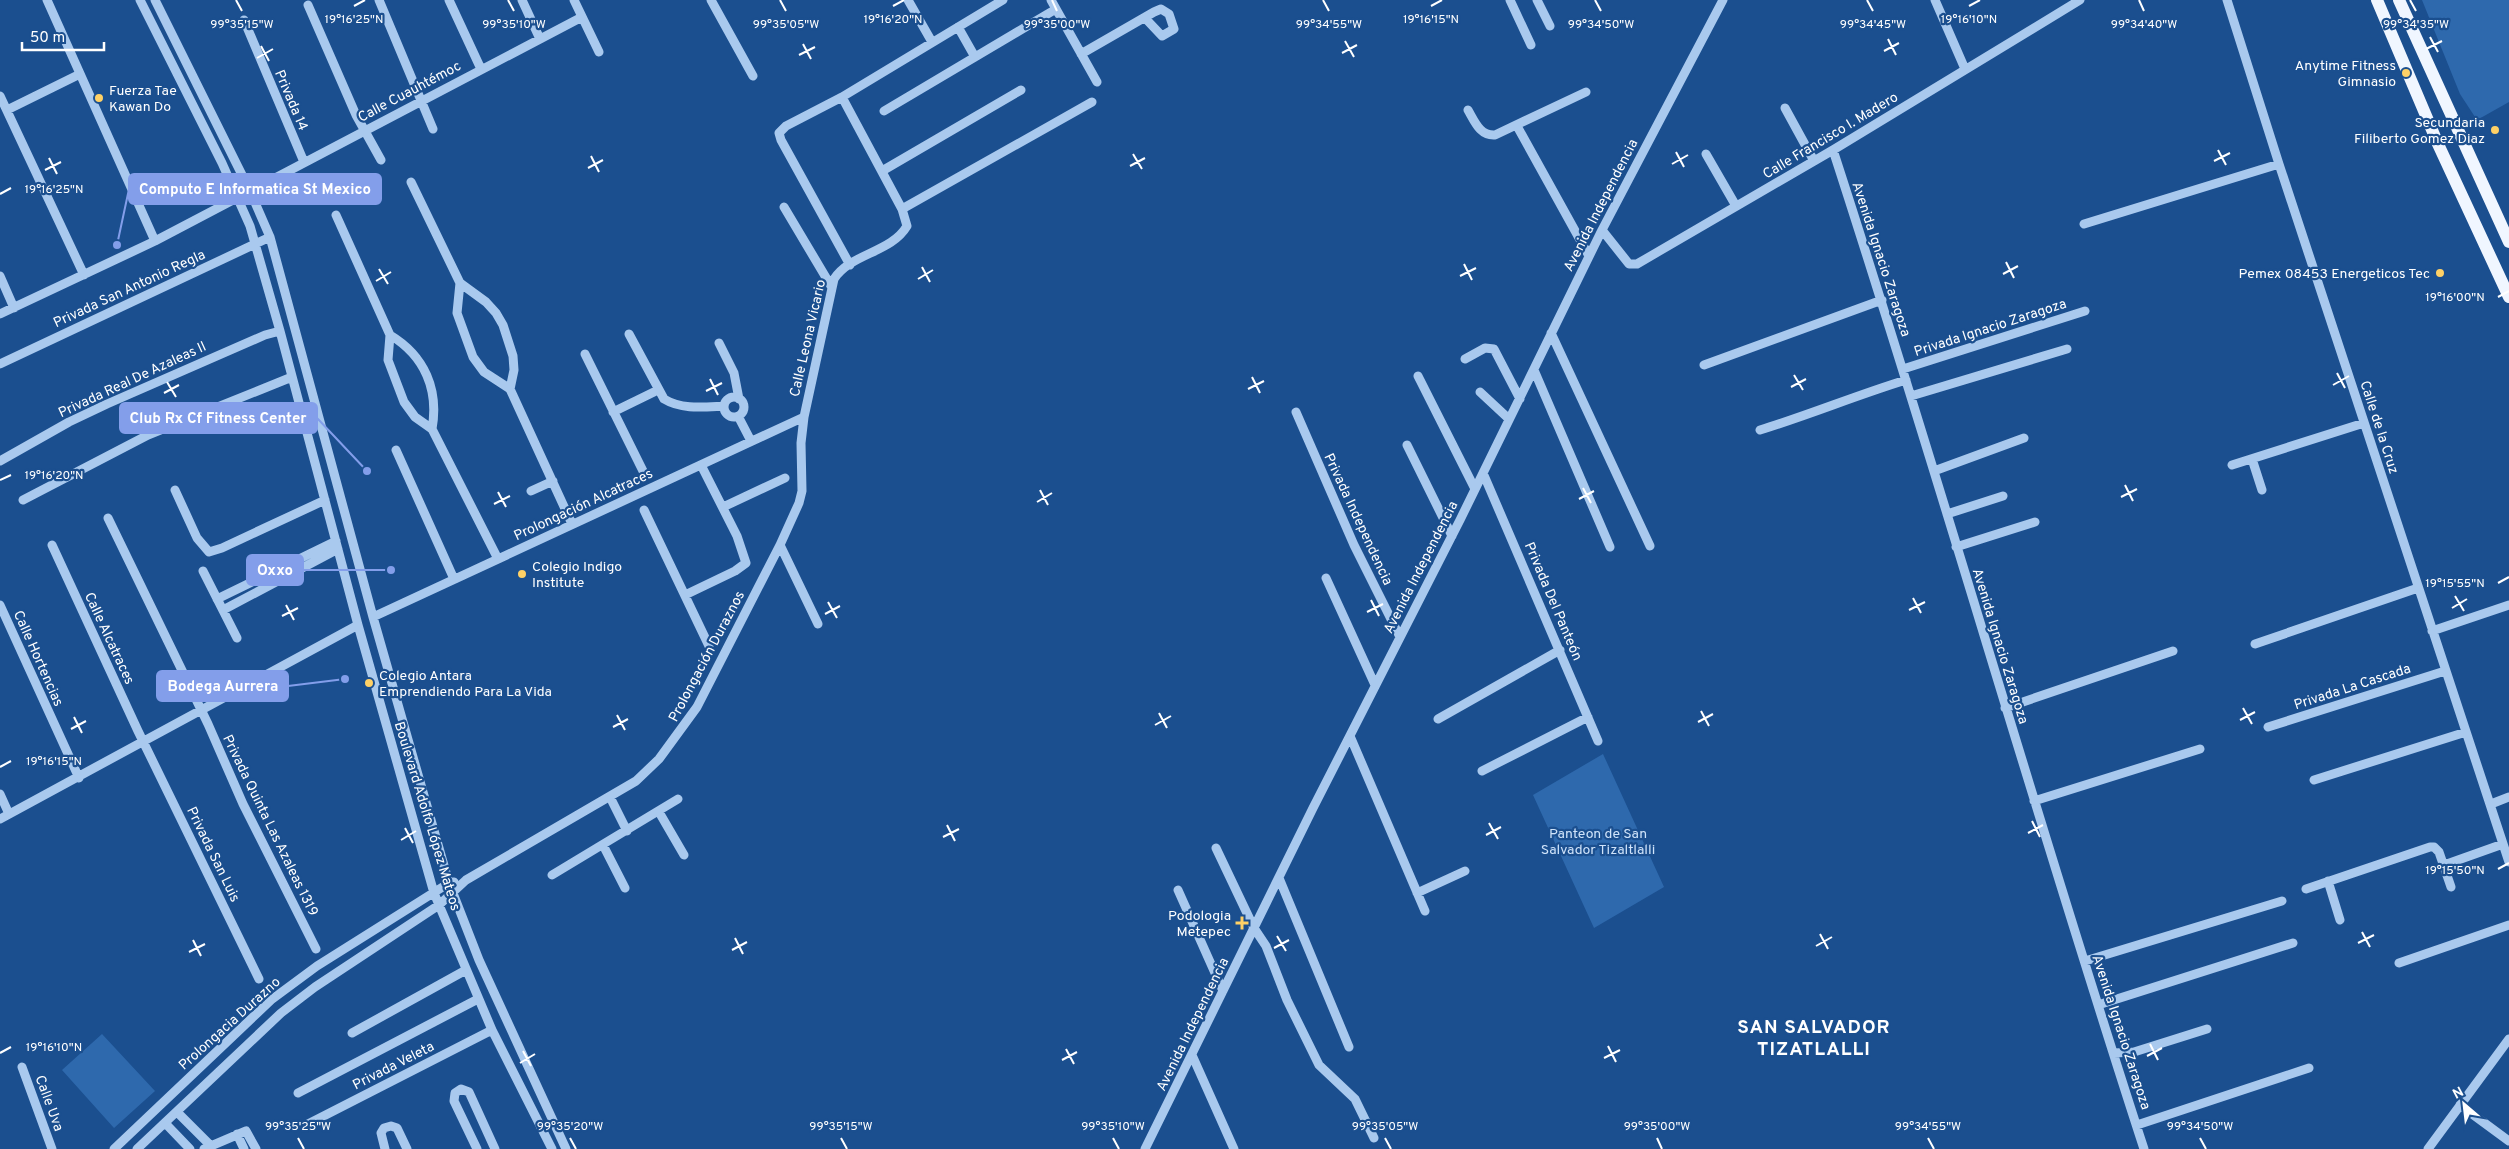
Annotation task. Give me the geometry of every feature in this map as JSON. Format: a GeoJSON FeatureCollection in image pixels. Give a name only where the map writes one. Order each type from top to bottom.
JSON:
{"type":"FeatureCollection","features":[{"type":"Feature","properties":{"kind":"main road"},"geometry":{"type":"LineString","coordinates":[[2377,0],[2438,144],[2509,297]]}},
{"type":"Feature","properties":{"kind":"main road"},"geometry":{"type":"LineString","coordinates":[[2399,0],[2509,242]]}},
{"type":"Feature","properties":{"kind":"street"},"geometry":{"type":"LineString","coordinates":[[47,0],[155,241]]}},
{"type":"Feature","properties":{"kind":"street","name":"Boulevard Adolfo López Mateos"},"geometry":{"type":"LineString","coordinates":[[140,0],[238,198],[255,244],[358,625],[434,892],[492,1030],[552,1149]]}},
{"type":"Feature","properties":{"kind":"street","name":"Boulevard Adolfo López Mateos"},"geometry":{"type":"LineString","coordinates":[[155,0],[250,191],[270,237],[373,617],[452,894],[479,960],[566,1149]]}},
{"type":"Feature","properties":{"kind":"street"},"geometry":{"type":"LineString","coordinates":[[379,0],[433,129]]}},
{"type":"Feature","properties":{"kind":"street"},"geometry":{"type":"LineString","coordinates":[[449,0],[481,69]]}},
{"type":"Feature","properties":{"kind":"street"},"geometry":{"type":"LineString","coordinates":[[522,0],[540,39]]}},
{"type":"Feature","properties":{"kind":"street"},"geometry":{"type":"LineString","coordinates":[[574,0],[599,52]]}},
{"type":"Feature","properties":{"kind":"street"},"geometry":{"type":"LineString","coordinates":[[711,0],[753,76]]}},
{"type":"Feature","properties":{"kind":"street"},"geometry":{"type":"LineString","coordinates":[[908,0],[932,42]]}},
{"type":"Feature","properties":{"kind":"street"},"geometry":{"type":"LineString","coordinates":[[850,265],[781,140],[779,133],[786,126],[842,97],[958,27],[985,5],[1003,0]]}},
{"type":"Feature","properties":{"kind":"street"},"geometry":{"type":"LineString","coordinates":[[1510,0],[1532,45]]}},
{"type":"Feature","properties":{"kind":"street"},"geometry":{"type":"LineString","coordinates":[[1538,0],[1550,26]]}},
{"type":"Feature","properties":{"kind":"street","name":"Avenida Independencia"},"geometry":{"type":"LineString","coordinates":[[1145,1149],[1375,685],[1452,536],[1602,230],[1723,0]]}},
{"type":"Feature","properties":{"kind":"street"},"geometry":{"type":"LineString","coordinates":[[1934,0],[1965,69]]}},
{"type":"Feature","properties":{"kind":"street","name":"Calle Francisco I. Madero"},"geometry":{"type":"LineString","coordinates":[[1602,230],[1629,264],[1634,265],[1833,150],[2080,0]]}},
{"type":"Feature","properties":{"kind":"street","name":"Calle de la Cruz"},"geometry":{"type":"LineString","coordinates":[[2227,0],[2278,164],[2509,862]]}},
{"type":"Feature","properties":{"kind":"street"},"geometry":{"type":"LineString","coordinates":[[884,111],[975,57],[1053,4],[1097,82]]}},
{"type":"Feature","properties":{"kind":"street"},"geometry":{"type":"LineString","coordinates":[[308,5],[346,96],[381,160]]}},
{"type":"Feature","properties":{"kind":"street","name":"Calle Cuauhtémoc"},"geometry":{"type":"LineString","coordinates":[[0,314],[155,241],[582,17]]}},
{"type":"Feature","properties":{"kind":"street"},"geometry":{"type":"LineString","coordinates":[[1081,54],[1145,18]]}},
{"type":"Feature","properties":{"kind":"street","name":"Privada 14"},"geometry":{"type":"LineString","coordinates":[[244,20],[304,162]]}},
{"type":"Feature","properties":{"kind":"street"},"geometry":{"type":"LineString","coordinates":[[958,27],[975,57]]}},
{"type":"Feature","properties":{"kind":"street"},"geometry":{"type":"LineString","coordinates":[[7,110],[80,74]]}},
{"type":"Feature","properties":{"kind":"street"},"geometry":{"type":"LineString","coordinates":[[882,171],[1020,90]]}},
{"type":"Feature","properties":{"kind":"street"},"geometry":{"type":"LineString","coordinates":[[1468,110],[1478,128],[1487,135],[1495,135],[1586,92]]}},
{"type":"Feature","properties":{"kind":"street"},"geometry":{"type":"LineString","coordinates":[[0,96],[84,275]]}},
{"type":"Feature","properties":{"kind":"street","name":"Calle Leona Vicario"},"geometry":{"type":"LineString","coordinates":[[780,545],[799,503],[802,491],[801,443],[804,417],[831,286],[837,273],[904,231],[906,219],[842,97]]}},
{"type":"Feature","properties":{"kind":"street"},"geometry":{"type":"LineString","coordinates":[[902,209],[1092,102]]}},
{"type":"Feature","properties":{"kind":"street"},"geometry":{"type":"LineString","coordinates":[[1785,108],[1814,161]]}},
{"type":"Feature","properties":{"kind":"street"},"geometry":{"type":"LineString","coordinates":[[1516,126],[1589,256]]}},
{"type":"Feature","properties":{"kind":"street","name":"Avenida Ignacio Zaragoza"},"geometry":{"type":"LineString","coordinates":[[1833,150],[1882,300],[2005,708],[2144,1149]]}},
{"type":"Feature","properties":{"kind":"street"},"geometry":{"type":"LineString","coordinates":[[1706,154],[1736,206]]}},
{"type":"Feature","properties":{"kind":"street"},"geometry":{"type":"LineString","coordinates":[[2084,224],[2278,164]]}},
{"type":"Feature","properties":{"kind":"street"},"geometry":{"type":"LineString","coordinates":[[411,182],[460,283],[486,302],[496,313],[502,325],[513,356],[514,370],[510,389]]}},
{"type":"Feature","properties":{"kind":"street"},"geometry":{"type":"LineString","coordinates":[[784,207],[831,286]]}},
{"type":"Feature","properties":{"kind":"street"},"geometry":{"type":"LineString","coordinates":[[336,215],[390,335],[388,360],[404,402],[415,417],[432,429],[498,559]]}},
{"type":"Feature","properties":{"kind":"street","name":"Privada San Antonio Regla"},"geometry":{"type":"LineString","coordinates":[[0,364],[270,237]]}},
{"type":"Feature","properties":{"kind":"street"},"geometry":{"type":"LineString","coordinates":[[0,276],[14,308]]}},
{"type":"Feature","properties":{"kind":"street"},"geometry":{"type":"LineString","coordinates":[[460,283],[457,313],[473,357],[484,372],[510,389],[572,524]]}},
{"type":"Feature","properties":{"kind":"street"},"geometry":{"type":"LineString","coordinates":[[1704,366],[1882,300]]}},
{"type":"Feature","properties":{"kind":"street","name":"Privada Ignacio Zaragoza"},"geometry":{"type":"LineString","coordinates":[[1903,369],[2085,311]]}},
{"type":"Feature","properties":{"kind":"street","name":"Privada Real De Azaleas II"},"geometry":{"type":"LineString","coordinates":[[0,461],[69,422],[107,404],[265,335],[280,331]]}},
{"type":"Feature","properties":{"kind":"street"},"geometry":{"type":"LineString","coordinates":[[1551,333],[1650,546]]}},
{"type":"Feature","properties":{"kind":"street"},"geometry":{"type":"LineString","coordinates":[[629,334],[664,399],[671,403],[689,406],[724,406]]}},
{"type":"Feature","properties":{"kind":"street"},"geometry":{"type":"LineString","coordinates":[[390,335],[404,343],[415,354],[424,370],[433,392],[436,408],[432,429]]}},
{"type":"Feature","properties":{"kind":"street"},"geometry":{"type":"LineString","coordinates":[[719,342],[734,373],[739,399],[743,407],[738,416]]}},
{"type":"Feature","properties":{"kind":"street"},"geometry":{"type":"LineString","coordinates":[[1465,359],[1485,348],[1494,349],[1520,399]]}},
{"type":"Feature","properties":{"kind":"street"},"geometry":{"type":"LineString","coordinates":[[1911,396],[2067,349]]}},
{"type":"Feature","properties":{"kind":"street"},"geometry":{"type":"LineString","coordinates":[[585,354],[643,471]]}},
{"type":"Feature","properties":{"kind":"street"},"geometry":{"type":"LineString","coordinates":[[1534,370],[1610,547]]}},
{"type":"Feature","properties":{"kind":"street"},"geometry":{"type":"LineString","coordinates":[[1418,376],[1475,489]]}},
{"type":"Feature","properties":{"kind":"street"},"geometry":{"type":"LineString","coordinates":[[22,500],[148,435],[292,377]]}},
{"type":"Feature","properties":{"kind":"street"},"geometry":{"type":"LineString","coordinates":[[1760,430],[1810,415],[1852,396],[1906,380]]}},
{"type":"Feature","properties":{"kind":"street"},"geometry":{"type":"LineString","coordinates":[[613,412],[658,390]]}},
{"type":"Feature","properties":{"kind":"street"},"geometry":{"type":"LineString","coordinates":[[1480,392],[1510,419]]}},
{"type":"Feature","properties":{"kind":"street"},"geometry":{"type":"LineString","coordinates":[[724,406],[729,399],[739,399]]}},
{"type":"Feature","properties":{"kind":"street"},"geometry":{"type":"LineString","coordinates":[[724,406],[727,414],[732,417],[738,416]]}},
{"type":"Feature","properties":{"kind":"street","name":"Privada Independencia"},"geometry":{"type":"LineString","coordinates":[[1296,412],[1354,545],[1400,637]]}},
{"type":"Feature","properties":{"kind":"street"},"geometry":{"type":"LineString","coordinates":[[738,416],[751,441]]}},
{"type":"Feature","properties":{"kind":"street","name":"Prolongación Alcatraces"},"geometry":{"type":"LineString","coordinates":[[373,617],[804,417]]}},
{"type":"Feature","properties":{"kind":"street"},"geometry":{"type":"LineString","coordinates":[[2232,465],[2364,423]]}},
{"type":"Feature","properties":{"kind":"street"},"geometry":{"type":"LineString","coordinates":[[1934,471],[2024,438]]}},
{"type":"Feature","properties":{"kind":"street"},"geometry":{"type":"LineString","coordinates":[[1407,445],[1452,536]]}},
{"type":"Feature","properties":{"kind":"street"},"geometry":{"type":"LineString","coordinates":[[396,450],[454,579]]}},
{"type":"Feature","properties":{"kind":"street"},"geometry":{"type":"LineString","coordinates":[[2252,458],[2262,490]]}},
{"type":"Feature","properties":{"kind":"street"},"geometry":{"type":"LineString","coordinates":[[685,595],[735,571],[746,563],[742,549],[701,465]]}},
{"type":"Feature","properties":{"kind":"street","name":"Privada Del Panteón"},"geometry":{"type":"LineString","coordinates":[[1483,473],[1598,741]]}},
{"type":"Feature","properties":{"kind":"street"},"geometry":{"type":"LineString","coordinates":[[723,508],[785,478]]}},
{"type":"Feature","properties":{"kind":"street"},"geometry":{"type":"LineString","coordinates":[[531,491],[552,481]]}},
{"type":"Feature","properties":{"kind":"street"},"geometry":{"type":"LineString","coordinates":[[175,490],[197,538],[209,552],[222,548],[325,500]]}},
{"type":"Feature","properties":{"kind":"street"},"geometry":{"type":"LineString","coordinates":[[1947,514],[2003,496]]}},
{"type":"Feature","properties":{"kind":"street"},"geometry":{"type":"LineString","coordinates":[[644,510],[709,646]]}},
{"type":"Feature","properties":{"kind":"street","name":"Privada Quinta Las Azaleas 1319"},"geometry":{"type":"LineString","coordinates":[[108,518],[244,804],[316,949]]}},
{"type":"Feature","properties":{"kind":"street"},"geometry":{"type":"LineString","coordinates":[[1956,547],[2035,522]]}},
{"type":"Feature","properties":{"kind":"street","name":"Calle Alcatraces"},"geometry":{"type":"LineString","coordinates":[[52,545],[144,742]]}},
{"type":"Feature","properties":{"kind":"street"},"geometry":{"type":"LineString","coordinates":[[217,599],[337,545]]}},
{"type":"Feature","properties":{"kind":"street"},"geometry":{"type":"LineString","coordinates":[[222,610],[337,545]]}},
{"type":"Feature","properties":{"kind":"street"},"geometry":{"type":"LineString","coordinates":[[780,545],[818,624]]}},
{"type":"Feature","properties":{"kind":"street","name":"Prolongación Duraznos"},"geometry":{"type":"LineString","coordinates":[[452,894],[466,880],[636,781],[659,759],[681,732],[697,707],[780,545]]}},
{"type":"Feature","properties":{"kind":"street"},"geometry":{"type":"LineString","coordinates":[[203,571],[237,638]]}},
{"type":"Feature","properties":{"kind":"street"},"geometry":{"type":"LineString","coordinates":[[1326,578],[1375,685]]}},
{"type":"Feature","properties":{"kind":"street"},"geometry":{"type":"LineString","coordinates":[[2256,644],[2418,588]]}},
{"type":"Feature","properties":{"kind":"street","name":"Calle Hortencias"},"geometry":{"type":"LineString","coordinates":[[0,605],[78,778]]}},
{"type":"Feature","properties":{"kind":"street"},"geometry":{"type":"LineString","coordinates":[[2432,631],[2509,606]]}},
{"type":"Feature","properties":{"kind":"street"},"geometry":{"type":"LineString","coordinates":[[0,819],[201,712],[358,625]]}},
{"type":"Feature","properties":{"kind":"street"},"geometry":{"type":"LineString","coordinates":[[1438,719],[1560,650]]}},
{"type":"Feature","properties":{"kind":"street"},"geometry":{"type":"LineString","coordinates":[[2005,708],[2174,651]]}},
{"type":"Feature","properties":{"kind":"street","name":"Privada La Cascada"},"geometry":{"type":"LineString","coordinates":[[2268,727],[2445,671]]}},
{"type":"Feature","properties":{"kind":"street"},"geometry":{"type":"LineString","coordinates":[[1482,772],[1588,717]]}},
{"type":"Feature","properties":{"kind":"street"},"geometry":{"type":"LineString","coordinates":[[2314,780],[2466,732]]}},
{"type":"Feature","properties":{"kind":"street"},"geometry":{"type":"LineString","coordinates":[[1350,736],[1425,911]]}},
{"type":"Feature","properties":{"kind":"street","name":"Privada San Luis"},"geometry":{"type":"LineString","coordinates":[[144,742],[260,979]]}},
{"type":"Feature","properties":{"kind":"street"},"geometry":{"type":"LineString","coordinates":[[2034,801],[2200,749]]}},
{"type":"Feature","properties":{"kind":"street"},"geometry":{"type":"LineString","coordinates":[[0,794],[9,814]]}},
{"type":"Feature","properties":{"kind":"street"},"geometry":{"type":"LineString","coordinates":[[610,797],[628,831]]}},
{"type":"Feature","properties":{"kind":"street"},"geometry":{"type":"LineString","coordinates":[[2491,804],[2509,797]]}},
{"type":"Feature","properties":{"kind":"street"},"geometry":{"type":"LineString","coordinates":[[552,875],[678,800]]}},
{"type":"Feature","properties":{"kind":"street"},"geometry":{"type":"LineString","coordinates":[[659,812],[684,855]]}},
{"type":"Feature","properties":{"kind":"street"},"geometry":{"type":"LineString","coordinates":[[2444,865],[2503,844]]}},
{"type":"Feature","properties":{"kind":"street"},"geometry":{"type":"LineString","coordinates":[[603,845],[625,888]]}},
{"type":"Feature","properties":{"kind":"street"},"geometry":{"type":"LineString","coordinates":[[2306,888],[2430,847],[2437,850],[2451,887]]}},
{"type":"Feature","properties":{"kind":"street"},"geometry":{"type":"LineString","coordinates":[[1216,848],[1254,928],[1266,946],[1287,1000],[1319,1065],[1355,1099],[1374,1138]]}},
{"type":"Feature","properties":{"kind":"street"},"geometry":{"type":"LineString","coordinates":[[1417,893],[1465,870]]}},
{"type":"Feature","properties":{"kind":"street"},"geometry":{"type":"LineString","coordinates":[[1279,878],[1349,1047]]}},
{"type":"Feature","properties":{"kind":"street","name":"Prolongación Duraznos"},"geometry":{"type":"LineString","coordinates":[[449,883],[466,880]]}},
{"type":"Feature","properties":{"kind":"street"},"geometry":{"type":"LineString","coordinates":[[2328,881],[2340,920]]}},
{"type":"Feature","properties":{"kind":"street","name":"Prolongacia Durazno"},"geometry":{"type":"LineString","coordinates":[[114,1149],[270,1000],[318,966],[449,883]]}},
{"type":"Feature","properties":{"kind":"street"},"geometry":{"type":"LineString","coordinates":[[1178,890],[1223,991]]}},
{"type":"Feature","properties":{"kind":"street","name":"Prolongacia Durazno"},"geometry":{"type":"LineString","coordinates":[[138,1149],[281,1013],[338,970],[439,905],[452,894]]}},
{"type":"Feature","properties":{"kind":"street"},"geometry":{"type":"LineString","coordinates":[[2085,961],[2282,901]]}},
{"type":"Feature","properties":{"kind":"street"},"geometry":{"type":"LineString","coordinates":[[2399,963],[2509,925]]}},
{"type":"Feature","properties":{"kind":"street"},"geometry":{"type":"LineString","coordinates":[[2098,1005],[2293,943]]}},
{"type":"Feature","properties":{"kind":"street"},"geometry":{"type":"LineString","coordinates":[[352,1033],[466,970]]}},
{"type":"Feature","properties":{"kind":"street"},"geometry":{"type":"LineString","coordinates":[[298,1093],[478,998]]}},
{"type":"Feature","properties":{"kind":"street"},"geometry":{"type":"LineString","coordinates":[[270,1000],[281,1013]]}},
{"type":"Feature","properties":{"kind":"street"},"geometry":{"type":"LineString","coordinates":[[2114,1053],[2134,1052],[2207,1029]]}},
{"type":"Feature","properties":{"kind":"street","name":"Privada Veleta"},"geometry":{"type":"LineString","coordinates":[[306,1125],[492,1030]]}},
{"type":"Feature","properties":{"kind":"street"},"geometry":{"type":"LineString","coordinates":[[2428,1149],[2509,1039]]}},
{"type":"Feature","properties":{"kind":"street"},"geometry":{"type":"LineString","coordinates":[[1192,1055],[1234,1149]]}},
{"type":"Feature","properties":{"kind":"street","name":"Calle Uva"},"geometry":{"type":"LineString","coordinates":[[22,1067],[52,1149]]}},
{"type":"Feature","properties":{"kind":"street"},"geometry":{"type":"LineString","coordinates":[[2137,1125],[2309,1068]]}},
{"type":"Feature","properties":{"kind":"street"},"geometry":{"type":"LineString","coordinates":[[477,1149],[454,1101],[455,1093],[461,1089],[469,1092],[495,1149]]}},
{"type":"Feature","properties":{"kind":"street"},"geometry":{"type":"LineString","coordinates":[[2460,1105],[2509,1140]]}},
{"type":"Feature","properties":{"kind":"street"},"geometry":{"type":"LineString","coordinates":[[177,1112],[207,1147],[246,1131],[256,1149]]}},
{"type":"Feature","properties":{"kind":"street"},"geometry":{"type":"LineString","coordinates":[[165,1123],[190,1149]]}},
{"type":"Feature","properties":{"kind":"street"},"geometry":{"type":"LineString","coordinates":[[386,1149],[381,1133],[384,1128],[391,1126],[397,1128],[407,1149]]}},
{"type":"Feature","properties":{"kind":"street"},"geometry":{"type":"LineString","coordinates":[[237,1134],[244,1149]]}},
{"type":"Feature","properties":{"kind":"green space"},"geometry":{"type":"Polygon","coordinates":[[[2422,0],[2509,0],[2509,102],[2477,120],[2460,94],[2422,0]]]}},
{"type":"Feature","properties":{"kind":"green space","name":"Panteon de San Salvador Tizaltlalli"},"geometry":{"type":"Polygon","coordinates":[[[1603,754],[1664,887],[1594,928],[1533,795],[1603,754]]]}},
{"type":"Feature","properties":{"kind":"green space"},"geometry":{"type":"Polygon","coordinates":[[[102,1034],[155,1091],[114,1128],[62,1070],[102,1034]]]}},
{"type":"Feature","properties":{"kind":"place","name":"Anytime Fitness Gimnasio"},"geometry":{"type":"Point","coordinates":[2406,73]}},
{"type":"Feature","properties":{"kind":"place","name":"Fuerza Tae Kawan Do"},"geometry":{"type":"Point","coordinates":[99,98]}},
{"type":"Feature","properties":{"kind":"place","name":"Secundaria Filiberto Gomez Diaz"},"geometry":{"type":"Point","coordinates":[2495,130]}},
{"type":"Feature","properties":{"kind":"place","name":"Computo E Informatica St Mexico"},"geometry":{"type":"Point","coordinates":[117,245]}},
{"type":"Feature","properties":{"kind":"place","name":"Pemex 08453 Energeticos Tec"},"geometry":{"type":"Point","coordinates":[2440,273]}},
{"type":"Feature","properties":{"kind":"place","name":"Club Rx Cf Fitness Center"},"geometry":{"type":"Point","coordinates":[367,471]}},
{"type":"Feature","properties":{"kind":"place","name":"Oxxo"},"geometry":{"type":"Point","coordinates":[391,570]}},
{"type":"Feature","properties":{"kind":"place","name":"Colegio Indigo Institute"},"geometry":{"type":"Point","coordinates":[522,574]}},
{"type":"Feature","properties":{"kind":"place","name":"Bodega Aurrera"},"geometry":{"type":"Point","coordinates":[345,679]}},
{"type":"Feature","properties":{"kind":"place","name":"Colegio Antara Emprendiendo Para La Vida"},"geometry":{"type":"Point","coordinates":[369,683]}},
{"type":"Feature","properties":{"kind":"place","name":"Podologia Metepec"},"geometry":{"type":"Point","coordinates":[1242,923]}},
{"type":"Feature","properties":{"kind":"district","name":"SAN SALVADOR TIZATLALLI"},"geometry":{"type":"Point","coordinates":[1814,1037]}}]}
